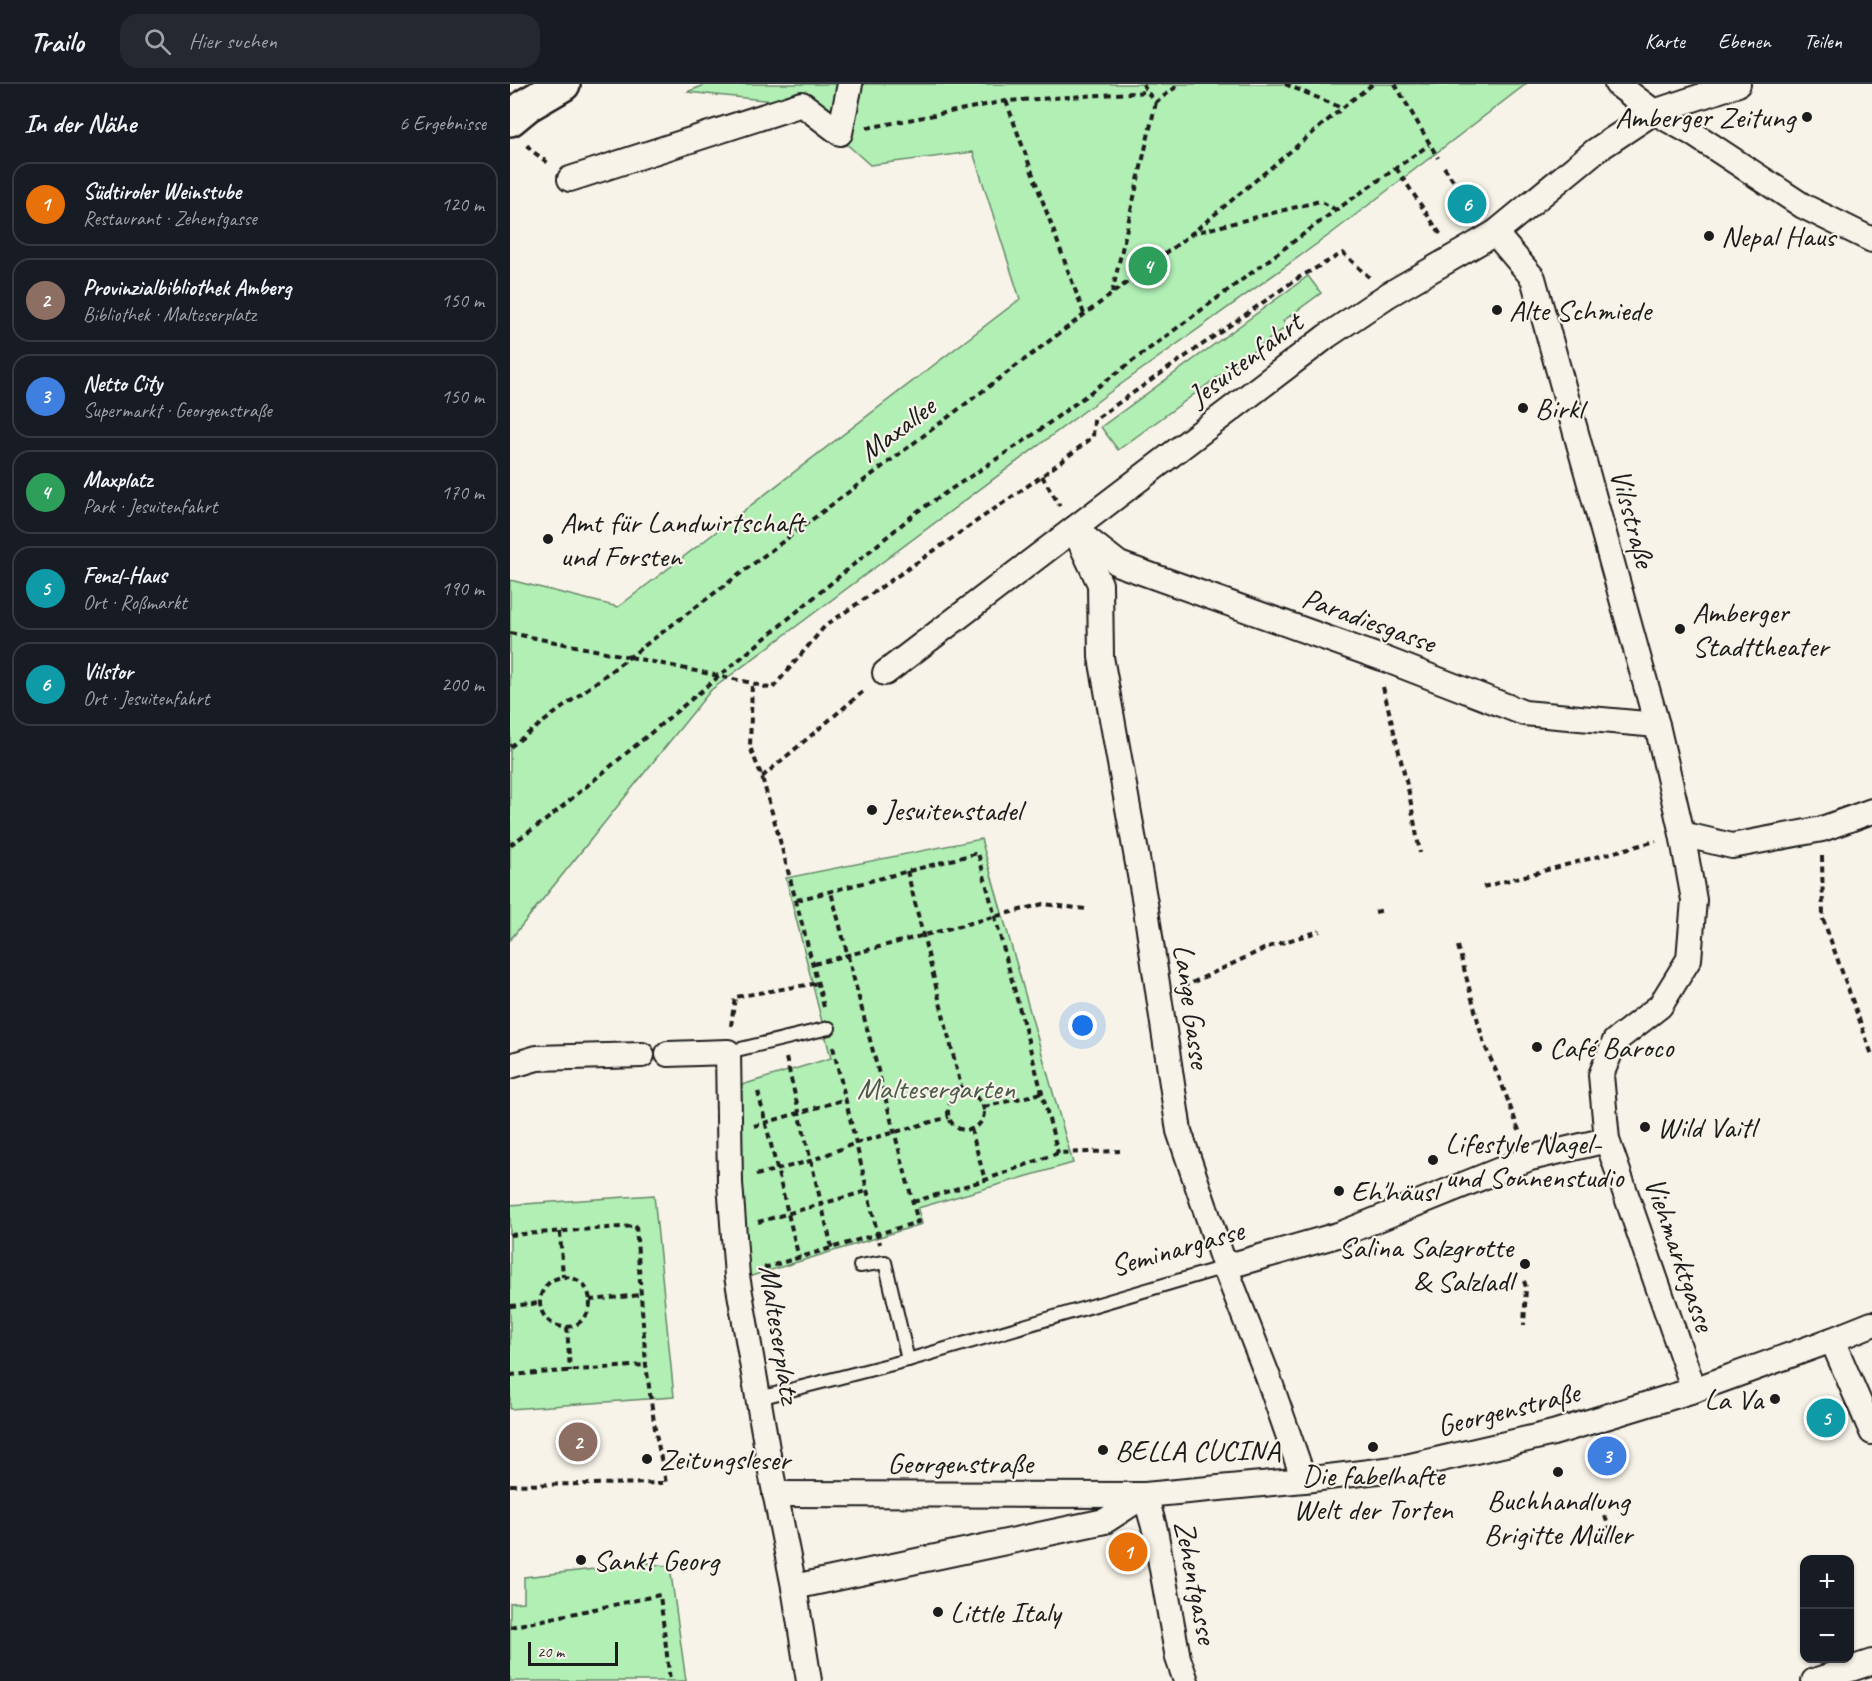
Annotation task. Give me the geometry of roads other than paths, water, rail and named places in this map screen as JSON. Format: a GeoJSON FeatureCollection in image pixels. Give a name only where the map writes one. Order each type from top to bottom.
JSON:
{"type":"FeatureCollection","features":[{"type":"Feature","properties":{"kind":"main road"},"geometry":{"type":"LineString","coordinates":[[517,130],[527,105],[563,84]]}},
{"type":"Feature","properties":{"kind":"street"},"geometry":{"type":"LineString","coordinates":[[570,179],[802,104],[840,133],[850,84]]}},
{"type":"Feature","properties":{"kind":"street"},"geometry":{"type":"LineString","coordinates":[[1617,84],[1654,112],[1692,133],[1803,206],[1872,240]]}},
{"type":"Feature","properties":{"kind":"street","name":"Jesuitenfahrt"},"geometry":{"type":"LineString","coordinates":[[885,673],[1327,336],[1388,295],[1495,233],[1595,151],[1654,112],[1738,84]]}},
{"type":"Feature","properties":{"kind":"street","name":"Vilsstraße"},"geometry":{"type":"LineString","coordinates":[[1495,233],[1533,278],[1657,725],[1682,834]]}},
{"type":"Feature","properties":{"kind":"street","name":"Paradiesgasse"},"geometry":{"type":"LineString","coordinates":[[1074,529],[1119,564],[1382,658],[1524,713],[1657,725]]}},
{"type":"Feature","properties":{"kind":"street","name":"Lange Gasse"},"geometry":{"type":"LineString","coordinates":[[1074,529],[1100,584],[1101,657],[1145,903],[1179,1131],[1224,1267],[1268,1377],[1304,1480]]}},
{"type":"Feature","properties":{"kind":"street"},"geometry":{"type":"LineString","coordinates":[[1682,834],[1732,846],[1822,829],[1872,811]]}},
{"type":"Feature","properties":{"kind":"street","name":"Viehmarktgasse"},"geometry":{"type":"LineString","coordinates":[[1682,834],[1694,900],[1689,959],[1660,1006],[1615,1041],[1601,1074],[1607,1140],[1694,1390]]}},
{"type":"Feature","properties":{"kind":"street"},"geometry":{"type":"LineString","coordinates":[[668,1054],[738,1050]]}},
{"type":"Feature","properties":{"kind":"street","name":"Malteserplatz"},"geometry":{"type":"LineString","coordinates":[[738,1050],[729,1132],[729,1183],[737,1276],[809,1681]]}},
{"type":"Feature","properties":{"kind":"street"},"geometry":{"type":"LineString","coordinates":[[510,1066],[537,1058],[642,1055]]}},
{"type":"Feature","properties":{"kind":"street","name":"Seminargasse"},"geometry":{"type":"LineString","coordinates":[[1224,1267],[1341,1234],[1530,1158],[1607,1140]]}},
{"type":"Feature","properties":{"kind":"street","name":"Georgenstraße"},"geometry":{"type":"LineString","coordinates":[[775,1494],[1145,1494],[1304,1480],[1402,1468],[1530,1438],[1694,1390],[1872,1324]]}},
{"type":"Feature","properties":{"kind":"street"},"geometry":{"type":"LineString","coordinates":[[1832,1340],[1872,1432]]}},
{"type":"Feature","properties":{"kind":"street","name":"Georgenstraße"},"geometry":{"type":"LineString","coordinates":[[794,1587],[1106,1521],[1145,1494]]}},
{"type":"Feature","properties":{"kind":"street","name":"Zehentgasse"},"geometry":{"type":"LineString","coordinates":[[1145,1494],[1155,1530],[1178,1658],[1186,1681]]}},
{"type":"Feature","properties":{"kind":"street"},"geometry":{"type":"LineString","coordinates":[[1814,1681],[1872,1662]]}},
{"type":"Feature","properties":{"kind":"lane"},"geometry":{"type":"LineString","coordinates":[[738,1050],[829,1028]]}},
{"type":"Feature","properties":{"kind":"lane"},"geometry":{"type":"LineString","coordinates":[[860,1266],[885,1262],[908,1360]]}},
{"type":"Feature","properties":{"kind":"lane","name":"Seminargasse"},"geometry":{"type":"LineString","coordinates":[[759,1398],[908,1360],[1224,1267]]}},
{"type":"Feature","properties":{"kind":"place","name":"Amberger Zeitung"},"geometry":{"type":"Point","coordinates":[1807,117]}},
{"type":"Feature","properties":{"kind":"place","name":"Vilstor"},"geometry":{"type":"Point","coordinates":[1467,204]}},
{"type":"Feature","properties":{"kind":"place","name":"Nepal Haus"},"geometry":{"type":"Point","coordinates":[1709,236]}},
{"type":"Feature","properties":{"kind":"place","name":"Maxplatz"},"geometry":{"type":"Point","coordinates":[1148,266]}},
{"type":"Feature","properties":{"kind":"place","name":"Alte Schmiede"},"geometry":{"type":"Point","coordinates":[1497,310]}},
{"type":"Feature","properties":{"kind":"place","name":"Birkl"},"geometry":{"type":"Point","coordinates":[1523,408]}},
{"type":"Feature","properties":{"kind":"place","name":"Amt für Landwirtschaft und Forsten"},"geometry":{"type":"Point","coordinates":[548,539]}},
{"type":"Feature","properties":{"kind":"place","name":"Amberger Stadttheater"},"geometry":{"type":"Point","coordinates":[1680,629]}},
{"type":"Feature","properties":{"kind":"place","name":"Jesuitenstadel"},"geometry":{"type":"Point","coordinates":[872,810]}},
{"type":"Feature","properties":{"kind":"place","name":"Café Baroco"},"geometry":{"type":"Point","coordinates":[1537,1047]}},
{"type":"Feature","properties":{"kind":"place","name":"Wild Vaitl"},"geometry":{"type":"Point","coordinates":[1645,1127]}},
{"type":"Feature","properties":{"kind":"place","name":"Lifestyle Nagel- und Sonnenstudio"},"geometry":{"type":"Point","coordinates":[1433,1160]}},
{"type":"Feature","properties":{"kind":"place","name":"Eh'häusl"},"geometry":{"type":"Point","coordinates":[1339,1191]}},
{"type":"Feature","properties":{"kind":"place","name":"Salina Salzgrotte & Salzladl"},"geometry":{"type":"Point","coordinates":[1525,1264]}},
{"type":"Feature","properties":{"kind":"place","name":"La Va"},"geometry":{"type":"Point","coordinates":[1775,1399]}},
{"type":"Feature","properties":{"kind":"place","name":"Fenzl-Haus"},"geometry":{"type":"Point","coordinates":[1826,1418]}},
{"type":"Feature","properties":{"kind":"place","name":"Provinzialbibliothek Amberg"},"geometry":{"type":"Point","coordinates":[578,1442]}},
{"type":"Feature","properties":{"kind":"place","name":"Die fabelhafte Welt der Torten"},"geometry":{"type":"Point","coordinates":[1373,1447]}},
{"type":"Feature","properties":{"kind":"place","name":"BELLA CUCINA"},"geometry":{"type":"Point","coordinates":[1103,1450]}},
{"type":"Feature","properties":{"kind":"place","name":"Netto City"},"geometry":{"type":"Point","coordinates":[1607,1456]}},
{"type":"Feature","properties":{"kind":"place","name":"Zeitungsleser"},"geometry":{"type":"Point","coordinates":[647,1459]}},
{"type":"Feature","properties":{"kind":"place","name":"Buchhandlung Brigitte Müller"},"geometry":{"type":"Point","coordinates":[1558,1472]}},
{"type":"Feature","properties":{"kind":"place","name":"Südtiroler Weinstube"},"geometry":{"type":"Point","coordinates":[1128,1552]}},
{"type":"Feature","properties":{"kind":"place","name":"Sankt Georg"},"geometry":{"type":"Point","coordinates":[581,1560]}},
{"type":"Feature","properties":{"kind":"place","name":"Little Italy"},"geometry":{"type":"Point","coordinates":[938,1612]}},
{"type":"Feature","properties":{"kind":"park label","name":"Maltesergarten"},"geometry":{"type":"Point","coordinates":[936,1088]}}]}
